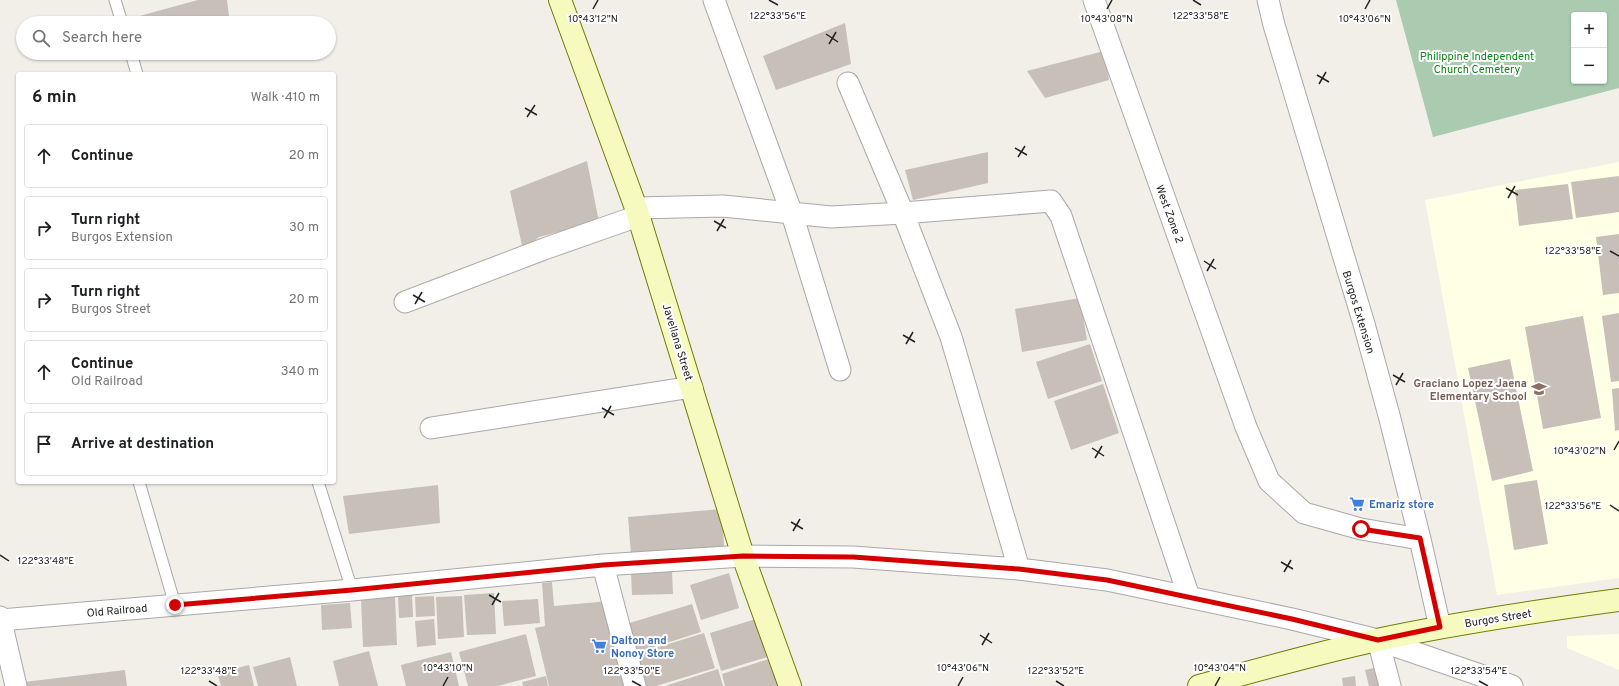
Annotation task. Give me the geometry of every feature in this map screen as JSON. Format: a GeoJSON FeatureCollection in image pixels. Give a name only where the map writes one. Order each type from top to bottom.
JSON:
{"type":"FeatureCollection","features":[{"type":"Feature","properties":{"kind":"street","name":"Javellana Street"},"geometry":{"type":"LineString","coordinates":[[560,0],[637,212],[743,556],[790,686]]}},
{"type":"Feature","properties":{"kind":"street"},"geometry":{"type":"LineString","coordinates":[[714,0],[792,214],[840,370]]}},
{"type":"Feature","properties":{"kind":"street","name":"West Zone 2"},"geometry":{"type":"LineString","coordinates":[[1094,0],[1246,428],[1269,481],[1304,513],[1361,529],[1420,538]]}},
{"type":"Feature","properties":{"kind":"street","name":"Burgos Extension"},"geometry":{"type":"LineString","coordinates":[[1268,0],[1274,25],[1364,324],[1420,538],[1440,627]]}},
{"type":"Feature","properties":{"kind":"street"},"geometry":{"type":"LineString","coordinates":[[848,83],[903,213],[951,336],[1019,569]]}},
{"type":"Feature","properties":{"kind":"street"},"geometry":{"type":"LineString","coordinates":[[405,302],[637,212],[723,206],[831,217],[903,213],[1051,200],[1061,216],[1189,597]]}},
{"type":"Feature","properties":{"kind":"street"},"geometry":{"type":"LineString","coordinates":[[430,428],[692,387]]}},
{"type":"Feature","properties":{"kind":"street","name":"Old Railroad"},"geometry":{"type":"LineString","coordinates":[[0,619],[352,590],[603,565],[743,556],[853,557],[1019,569],[1107,580],[1292,619],[1378,640],[1512,686]]}},
{"type":"Feature","properties":{"kind":"street"},"geometry":{"type":"LineString","coordinates":[[603,565],[635,686]]}},
{"type":"Feature","properties":{"kind":"street","name":"Burgos Street"},"geometry":{"type":"LineString","coordinates":[[1199,686],[1378,640],[1440,627],[1619,600]]}},
{"type":"Feature","properties":{"kind":"street"},"geometry":{"type":"LineString","coordinates":[[0,619],[16,686]]}},
{"type":"Feature","properties":{"kind":"street"},"geometry":{"type":"LineString","coordinates":[[1378,640],[1390,686]]}},
{"type":"Feature","properties":{"kind":"lane"},"geometry":{"type":"LineString","coordinates":[[115,0],[120,16]]}},
{"type":"Feature","properties":{"kind":"lane"},"geometry":{"type":"LineString","coordinates":[[133,60],[136,72]]}},
{"type":"Feature","properties":{"kind":"lane"},"geometry":{"type":"LineString","coordinates":[[139,484],[175,605]]}},
{"type":"Feature","properties":{"kind":"lane"},"geometry":{"type":"LineString","coordinates":[[319,484],[352,590]]}},
{"type":"Feature","properties":{"kind":"shaded area","name":"Graciano Lopez Jaena Elementary School"},"geometry":{"type":"Polygon","coordinates":[[[1619,162],[1619,578],[1497,595],[1425,200],[1619,162]]]}},
{"type":"Feature","properties":{"kind":"shaded area"},"geometry":{"type":"Polygon","coordinates":[[[1619,634],[1619,670],[1567,648],[1567,636],[1619,634]]]}},
{"type":"Feature","properties":{"kind":"green space","name":"Philippine Independent Church Cemetery"},"geometry":{"type":"Polygon","coordinates":[[[1396,0],[1619,0],[1619,88],[1433,137],[1396,0]]]}},
{"type":"Feature","properties":{"kind":"building"},"geometry":{"type":"Polygon","coordinates":[[[198,0],[227,0],[229,16],[140,16],[198,0]]]}},
{"type":"Feature","properties":{"kind":"building"},"geometry":{"type":"Polygon","coordinates":[[[845,23],[851,64],[776,90],[763,56],[845,23]]]}},
{"type":"Feature","properties":{"kind":"building"},"geometry":{"type":"Polygon","coordinates":[[[1104,51],[1109,80],[1045,98],[1027,71],[1104,51]]]}},
{"type":"Feature","properties":{"kind":"building"},"geometry":{"type":"Polygon","coordinates":[[[988,152],[988,183],[913,200],[905,170],[988,152]]]}},
{"type":"Feature","properties":{"kind":"building"},"geometry":{"type":"Polygon","coordinates":[[[587,161],[599,222],[539,237],[523,250],[510,191],[587,161]]]}},
{"type":"Feature","properties":{"kind":"building"},"geometry":{"type":"Polygon","coordinates":[[[1619,176],[1619,212],[1576,218],[1571,182],[1619,176]]]}},
{"type":"Feature","properties":{"kind":"building"},"geometry":{"type":"Polygon","coordinates":[[[1568,184],[1573,219],[1519,226],[1515,190],[1568,184]]]}},
{"type":"Feature","properties":{"kind":"building"},"geometry":{"type":"Polygon","coordinates":[[[1619,234],[1619,293],[1603,295],[1596,237],[1619,234]]]}},
{"type":"Feature","properties":{"kind":"building"},"geometry":{"type":"Polygon","coordinates":[[[1080,298],[1087,340],[1022,352],[1015,309],[1080,298]]]}},
{"type":"Feature","properties":{"kind":"building"},"geometry":{"type":"Polygon","coordinates":[[[1619,313],[1619,381],[1611,382],[1602,316],[1619,313]]]}},
{"type":"Feature","properties":{"kind":"building"},"geometry":{"type":"Polygon","coordinates":[[[1583,316],[1601,418],[1543,429],[1525,327],[1583,316]]]}},
{"type":"Feature","properties":{"kind":"building"},"geometry":{"type":"Polygon","coordinates":[[[1090,344],[1102,381],[1048,399],[1036,362],[1090,344]]]}},
{"type":"Feature","properties":{"kind":"building"},"geometry":{"type":"Polygon","coordinates":[[[1510,359],[1533,471],[1492,481],[1468,368],[1510,359]]]}},
{"type":"Feature","properties":{"kind":"building"},"geometry":{"type":"Polygon","coordinates":[[[1103,384],[1119,433],[1071,450],[1054,401],[1103,384]]]}},
{"type":"Feature","properties":{"kind":"building"},"geometry":{"type":"Polygon","coordinates":[[[1619,388],[1619,430],[1615,431],[1612,389],[1619,388]]]}},
{"type":"Feature","properties":{"kind":"building"},"geometry":{"type":"Polygon","coordinates":[[[1537,480],[1548,544],[1514,550],[1504,485],[1537,480]]]}},
{"type":"Feature","properties":{"kind":"building"},"geometry":{"type":"Polygon","coordinates":[[[438,485],[440,523],[349,534],[343,496],[438,485]]]}},
{"type":"Feature","properties":{"kind":"building"},"geometry":{"type":"Polygon","coordinates":[[[722,509],[724,547],[631,554],[628,517],[722,509]]]}},
{"type":"Feature","properties":{"kind":"building"},"geometry":{"type":"Polygon","coordinates":[[[672,571],[673,594],[632,595],[631,573],[672,571]]]}},
{"type":"Feature","properties":{"kind":"building"},"geometry":{"type":"Polygon","coordinates":[[[729,573],[739,608],[701,620],[690,585],[729,573]]]}},
{"type":"Feature","properties":{"kind":"building"},"geometry":{"type":"Polygon","coordinates":[[[552,582],[554,606],[609,601],[628,686],[549,686],[535,628],[545,626],[542,583],[552,582]]]}},
{"type":"Feature","properties":{"kind":"building"},"geometry":{"type":"Polygon","coordinates":[[[494,593],[496,634],[467,635],[464,595],[494,593]]]}},
{"type":"Feature","properties":{"kind":"building"},"geometry":{"type":"Polygon","coordinates":[[[412,595],[413,617],[399,618],[398,596],[412,595]]]}},
{"type":"Feature","properties":{"kind":"building"},"geometry":{"type":"Polygon","coordinates":[[[434,596],[435,616],[416,617],[415,597],[434,596]]]}},
{"type":"Feature","properties":{"kind":"building"},"geometry":{"type":"Polygon","coordinates":[[[462,596],[464,637],[438,639],[436,597],[462,596]]]}},
{"type":"Feature","properties":{"kind":"building"},"geometry":{"type":"Polygon","coordinates":[[[395,597],[397,645],[363,647],[361,599],[395,597]]]}},
{"type":"Feature","properties":{"kind":"building"},"geometry":{"type":"Polygon","coordinates":[[[538,599],[540,623],[504,626],[502,601],[538,599]]]}},
{"type":"Feature","properties":{"kind":"building"},"geometry":{"type":"Polygon","coordinates":[[[350,603],[352,628],[322,630],[321,605],[350,603]]]}},
{"type":"Feature","properties":{"kind":"building"},"geometry":{"type":"Polygon","coordinates":[[[692,604],[701,632],[632,654],[623,625],[692,604]]]}},
{"type":"Feature","properties":{"kind":"building"},"geometry":{"type":"Polygon","coordinates":[[[759,618],[771,656],[721,671],[710,633],[759,618]]]}},
{"type":"Feature","properties":{"kind":"building"},"geometry":{"type":"Polygon","coordinates":[[[434,619],[436,645],[417,647],[415,621],[434,619]]]}},
{"type":"Feature","properties":{"kind":"building"},"geometry":{"type":"Polygon","coordinates":[[[704,633],[715,668],[656,686],[642,686],[633,655],[704,633]]]}},
{"type":"Feature","properties":{"kind":"building"},"geometry":{"type":"Polygon","coordinates":[[[526,634],[536,676],[498,686],[468,686],[459,652],[526,634]]]}},
{"type":"Feature","properties":{"kind":"building"},"geometry":{"type":"Polygon","coordinates":[[[369,651],[378,686],[339,686],[333,661],[369,651]]]}},
{"type":"Feature","properties":{"kind":"building"},"geometry":{"type":"Polygon","coordinates":[[[451,652],[459,686],[406,686],[401,665],[451,652]]]}},
{"type":"Feature","properties":{"kind":"building"},"geometry":{"type":"Polygon","coordinates":[[[290,657],[297,686],[258,686],[253,667],[290,657]]]}},
{"type":"Feature","properties":{"kind":"building"},"geometry":{"type":"Polygon","coordinates":[[[772,658],[780,686],[725,686],[722,674],[772,658]]]}},
{"type":"Feature","properties":{"kind":"building"},"geometry":{"type":"Polygon","coordinates":[[[249,665],[254,686],[221,686],[217,673],[249,665]]]}},
{"type":"Feature","properties":{"kind":"building"},"geometry":{"type":"Polygon","coordinates":[[[1382,666],[1386,686],[1369,686],[1365,670],[1382,666]]]}},
{"type":"Feature","properties":{"kind":"building"},"geometry":{"type":"Polygon","coordinates":[[[718,669],[723,686],[665,686],[718,669]]]}},
{"type":"Feature","properties":{"kind":"building"},"geometry":{"type":"Polygon","coordinates":[[[125,670],[127,686],[25,686],[24,682],[125,670]]]}},
{"type":"Feature","properties":{"kind":"building"},"geometry":{"type":"Polygon","coordinates":[[[546,676],[548,686],[523,686],[522,682],[546,676]]]}},
{"type":"Feature","properties":{"kind":"building"},"geometry":{"type":"Polygon","coordinates":[[[1355,676],[1356,686],[1343,686],[1342,678],[1355,676]]]}},
{"type":"Feature","properties":{"kind":"place","name":"Graciano Lopez Jaena Elementary School"},"geometry":{"type":"Point","coordinates":[1539,389]}},
{"type":"Feature","properties":{"kind":"place","name":"Emariz store"},"geometry":{"type":"Point","coordinates":[1357,504]}},
{"type":"Feature","properties":{"kind":"place","name":"Dalton and Nonoy Store"},"geometry":{"type":"Point","coordinates":[599,646]}},
{"type":"Feature","properties":{"kind":"route"},"geometry":{"type":"LineString","coordinates":[[175,605],[352,590],[603,565],[743,556],[853,557],[1019,569],[1107,580],[1292,619],[1378,640],[1440,627],[1420,538],[1361,529]]}}]}
